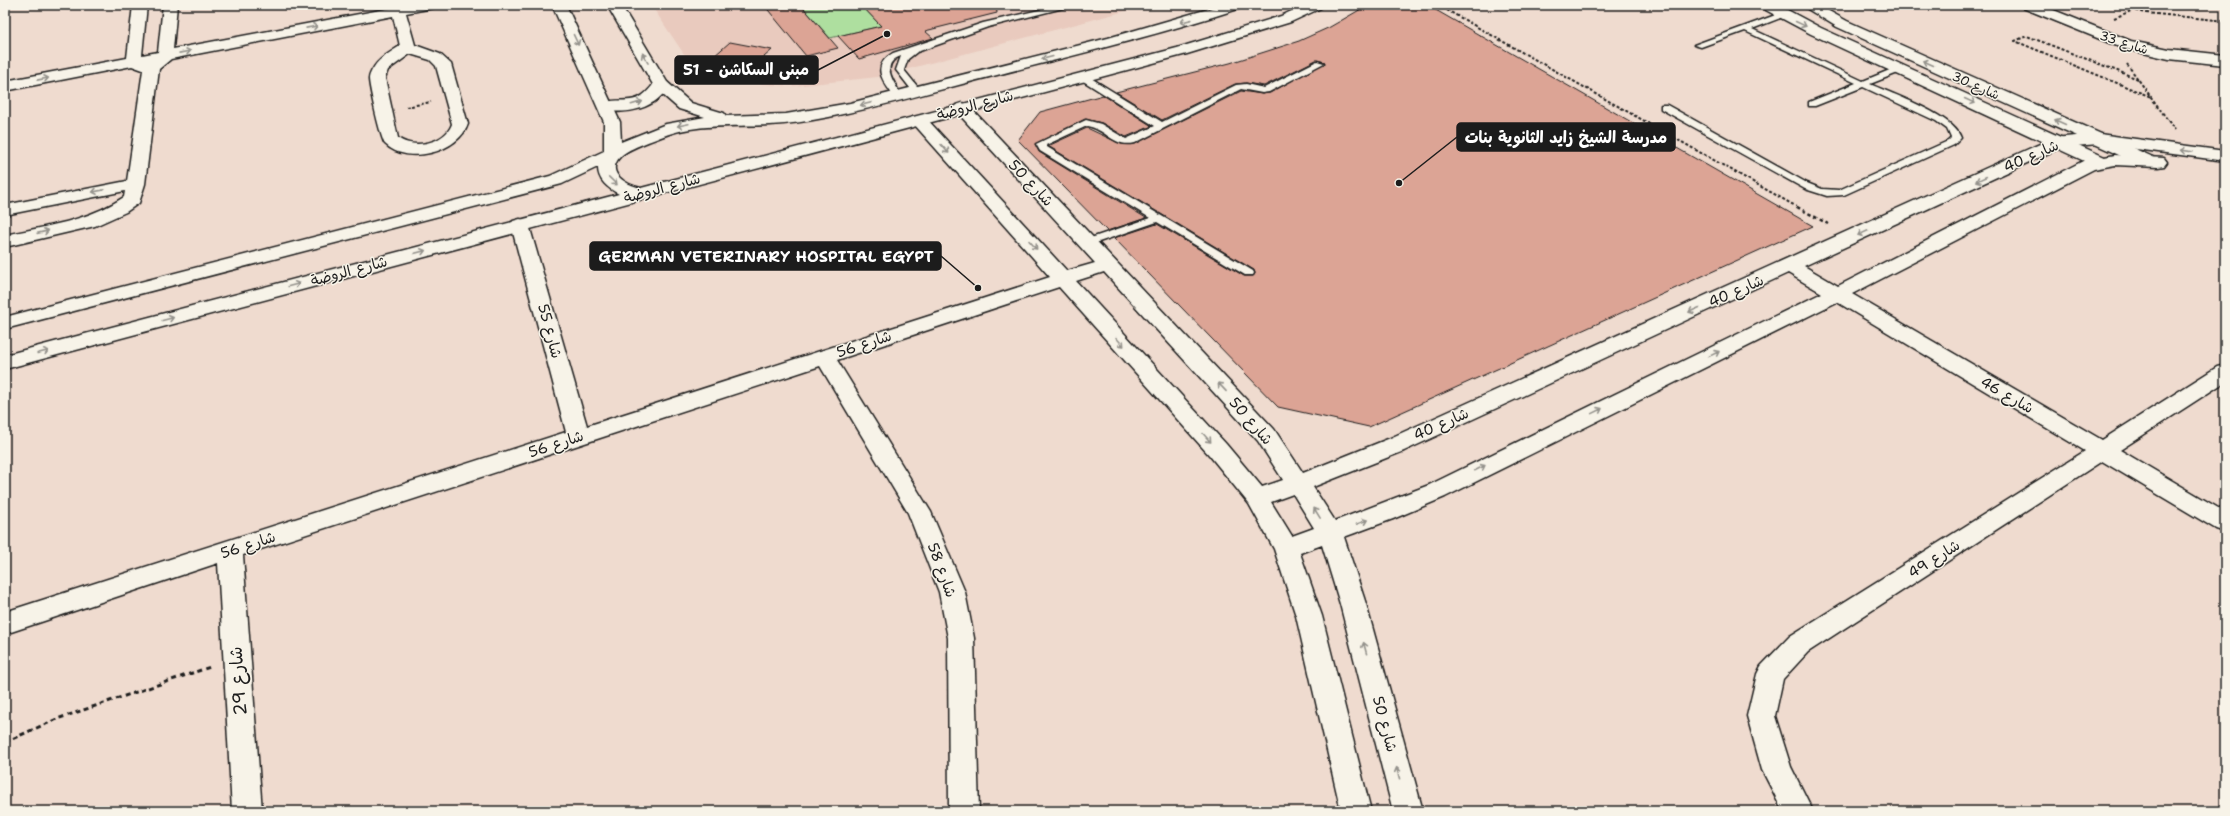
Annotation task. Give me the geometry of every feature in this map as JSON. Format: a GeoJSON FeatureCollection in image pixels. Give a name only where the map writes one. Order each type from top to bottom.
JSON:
{"type":"FeatureCollection","features":[{"type":"Feature","properties":{"kind":"street"},"geometry":{"type":"LineString","coordinates":[[134,56],[140,5]]}},
{"type":"Feature","properties":{"kind":"street"},"geometry":{"type":"LineString","coordinates":[[5,241],[108,215],[133,199],[151,68],[166,50],[170,5]]}},
{"type":"Feature","properties":{"kind":"street"},"geometry":{"type":"LineString","coordinates":[[166,50],[369,5]]}},
{"type":"Feature","properties":{"kind":"street"},"geometry":{"type":"LineString","coordinates":[[5,86],[134,56],[398,8],[428,5]]}},
{"type":"Feature","properties":{"kind":"street"},"geometry":{"type":"LineString","coordinates":[[560,5],[612,122],[613,154],[607,164],[607,174],[613,183],[625,190],[642,194]]}},
{"type":"Feature","properties":{"kind":"street"},"geometry":{"type":"LineString","coordinates":[[614,5],[661,85],[685,106],[701,112],[759,123],[771,129],[777,146]]}},
{"type":"Feature","properties":{"kind":"street","name":"شارع الروضة"},"geometry":{"type":"LineString","coordinates":[[5,323],[556,180],[613,154],[630,143],[673,127],[712,120],[782,120],[802,118],[898,96],[1067,53],[1236,5]]}},
{"type":"Feature","properties":{"kind":"street","name":"شارع الروضة"},"geometry":{"type":"LineString","coordinates":[[5,362],[642,194],[777,146],[919,120],[1182,51],[1286,19],[1316,5]]}},
{"type":"Feature","properties":{"kind":"street","name":"شارع 30"},"geometry":{"type":"LineString","coordinates":[[1767,5],[1784,15],[1900,70],[2101,162]]}},
{"type":"Feature","properties":{"kind":"street","name":"شارع 30"},"geometry":{"type":"LineString","coordinates":[[1808,5],[1842,24],[2147,161]]}},
{"type":"Feature","properties":{"kind":"street","name":"شارع 33"},"geometry":{"type":"LineString","coordinates":[[2028,5],[2108,38],[2148,50],[2225,60]]}},
{"type":"Feature","properties":{"kind":"street"},"geometry":{"type":"LineString","coordinates":[[398,8],[408,48]]}},
{"type":"Feature","properties":{"kind":"street"},"geometry":{"type":"LineString","coordinates":[[1140,33],[1141,39],[1146,44],[1162,50],[1182,51]]}},
{"type":"Feature","properties":{"kind":"street"},"geometry":{"type":"LineString","coordinates":[[408,48],[435,57],[443,64],[460,124],[460,130],[444,143],[430,147],[403,149],[394,146],[390,140],[377,78],[381,68],[392,58],[408,48]]}},
{"type":"Feature","properties":{"kind":"street"},"geometry":{"type":"LineString","coordinates":[[1067,53],[1099,56],[1114,64],[1115,68]]}},
{"type":"Feature","properties":{"kind":"street"},"geometry":{"type":"LineString","coordinates":[[5,74],[134,56],[151,68]]}},
{"type":"Feature","properties":{"kind":"street"},"geometry":{"type":"LineString","coordinates":[[606,106],[618,107],[643,102],[653,97],[659,91],[661,85]]}},
{"type":"Feature","properties":{"kind":"street","name":"شارع 50"},"geometry":{"type":"LineString","coordinates":[[962,108],[1086,243],[1266,434],[1331,534],[1353,604],[1408,811]]}},
{"type":"Feature","properties":{"kind":"street"},"geometry":{"type":"LineString","coordinates":[[919,120],[1218,450],[1257,498],[1286,548],[1309,616],[1356,811]]}},
{"type":"Feature","properties":{"kind":"street","name":"شارع 40"},"geometry":{"type":"LineString","coordinates":[[1257,498],[1299,484],[1396,445],[1852,238],[2059,142],[2099,139],[2225,156]]}},
{"type":"Feature","properties":{"kind":"street"},"geometry":{"type":"LineString","coordinates":[[1286,548],[1331,534],[1437,491],[1837,294],[2089,165],[2122,160],[2147,161],[2225,170]]}},
{"type":"Feature","properties":{"kind":"street"},"geometry":{"type":"LineString","coordinates":[[5,210],[136,184]]}},
{"type":"Feature","properties":{"kind":"street","name":"شارع 55"},"geometry":{"type":"LineString","coordinates":[[520,225],[579,437]]}},
{"type":"Feature","properties":{"kind":"street","name":"شارع 56"},"geometry":{"type":"LineString","coordinates":[[5,623],[1107,265]]}},
{"type":"Feature","properties":{"kind":"street","name":"شارع 46"},"geometry":{"type":"LineString","coordinates":[[1790,266],[2225,523]]}},
{"type":"Feature","properties":{"kind":"street","name":"شارع 58"},"geometry":{"type":"LineString","coordinates":[[825,357],[919,512],[952,592],[961,638],[964,811]]}},
{"type":"Feature","properties":{"kind":"street","name":"شارع 49"},"geometry":{"type":"LineString","coordinates":[[1798,811],[1777,770],[1761,716],[1771,674],[1799,644],[2225,372]]}},
{"type":"Feature","properties":{"kind":"street","name":"شارع 29"},"geometry":{"type":"LineString","coordinates":[[230,551],[247,811]]}},
{"type":"Feature","properties":{"kind":"lane"},"geometry":{"type":"LineString","coordinates":[[898,96],[885,75],[884,67],[888,60],[896,55],[986,25],[1071,5]]}},
{"type":"Feature","properties":{"kind":"lane"},"geometry":{"type":"LineString","coordinates":[[1698,45],[1784,15]]}},
{"type":"Feature","properties":{"kind":"lane"},"geometry":{"type":"LineString","coordinates":[[1664,107],[1815,191],[1829,194],[1841,193],[1951,143],[1956,138],[1955,132],[1949,125],[1938,119],[1746,29]]}},
{"type":"Feature","properties":{"kind":"lane"},"geometry":{"type":"LineString","coordinates":[[914,50],[904,58],[900,70],[917,91]]}},
{"type":"Feature","properties":{"kind":"lane"},"geometry":{"type":"LineString","coordinates":[[1249,274],[1040,147],[1044,143],[1086,123],[1092,124],[1124,142],[1132,140],[1239,87],[1245,86],[1260,91],[1266,90],[1320,63]]}},
{"type":"Feature","properties":{"kind":"lane"},"geometry":{"type":"LineString","coordinates":[[1812,104],[1900,70]]}},
{"type":"Feature","properties":{"kind":"lane"},"geometry":{"type":"LineString","coordinates":[[1083,77],[1162,126]]}},
{"type":"Feature","properties":{"kind":"lane"},"geometry":{"type":"LineString","coordinates":[[1086,243],[1158,218]]}},
{"type":"Feature","properties":{"kind":"path"},"geometry":{"type":"LineString","coordinates":[[1438,5],[1852,238]]}},
{"type":"Feature","properties":{"kind":"path"},"geometry":{"type":"LineString","coordinates":[[2112,5],[2146,13],[2225,21]]}},
{"type":"Feature","properties":{"kind":"path"},"geometry":{"type":"LineString","coordinates":[[2138,79],[2026,36],[2015,42],[2151,97]]}},
{"type":"Feature","properties":{"kind":"path"},"geometry":{"type":"LineString","coordinates":[[2108,38],[2190,152]]}},
{"type":"Feature","properties":{"kind":"path"},"geometry":{"type":"LineString","coordinates":[[384,112],[453,97]]}},
{"type":"Feature","properties":{"kind":"path"},"geometry":{"type":"LineString","coordinates":[[5,742],[57,720],[237,658]]}},
{"type":"Feature","properties":{"kind":"shaded area"},"geometry":{"type":"Polygon","coordinates":[[[651,5],[1148,5],[878,77],[793,86],[731,82],[684,54],[651,5]]]}},
{"type":"Feature","properties":{"kind":"green space"},"geometry":{"type":"Polygon","coordinates":[[[801,5],[861,5],[881,26],[830,38],[801,5]]]}},
{"type":"Feature","properties":{"kind":"building"},"geometry":{"type":"Polygon","coordinates":[[[764,5],[801,5],[838,48],[806,56],[764,5]]]}},
{"type":"Feature","properties":{"kind":"building"},"geometry":{"type":"Polygon","coordinates":[[[861,5],[996,5],[997,13],[925,31],[933,38],[859,59],[838,36],[881,26],[861,5]]]}},
{"type":"Feature","properties":{"kind":"building"},"geometry":{"type":"Polygon","coordinates":[[[1368,5],[1427,5],[1813,226],[1369,427],[1278,407],[1114,238],[1157,224],[1244,276],[1253,276],[1255,274],[1254,270],[1048,146],[1087,128],[1121,144],[1135,144],[1241,91],[1262,94],[1270,93],[1325,62],[1316,60],[1264,86],[1246,83],[1235,84],[1162,120],[1116,92],[1230,63],[1299,41],[1330,27],[1368,5]]]}},
{"type":"Feature","properties":{"kind":"building"},"geometry":{"type":"Polygon","coordinates":[[[730,42],[772,50],[748,71],[705,64],[730,42]]]}},
{"type":"Feature","properties":{"kind":"building"},"geometry":{"type":"Polygon","coordinates":[[[1103,95],[1152,126],[1126,137],[1102,123],[1085,119],[1035,144],[1039,152],[1146,218],[1107,231],[1018,140],[1040,112],[1103,95]]]}},
{"type":"Feature","properties":{"kind":"place","name":"مبنى السكاشن - 51"},"geometry":{"type":"Point","coordinates":[887,34]}},
{"type":"Feature","properties":{"kind":"place","name":"مدرسة الشيخ زايد الثانوية بنات"},"geometry":{"type":"Point","coordinates":[1399,183]}},
{"type":"Feature","properties":{"kind":"place","name":"GERMAN VETERINARY HOSPITAL EGYPT"},"geometry":{"type":"Point","coordinates":[978,288]}}]}
